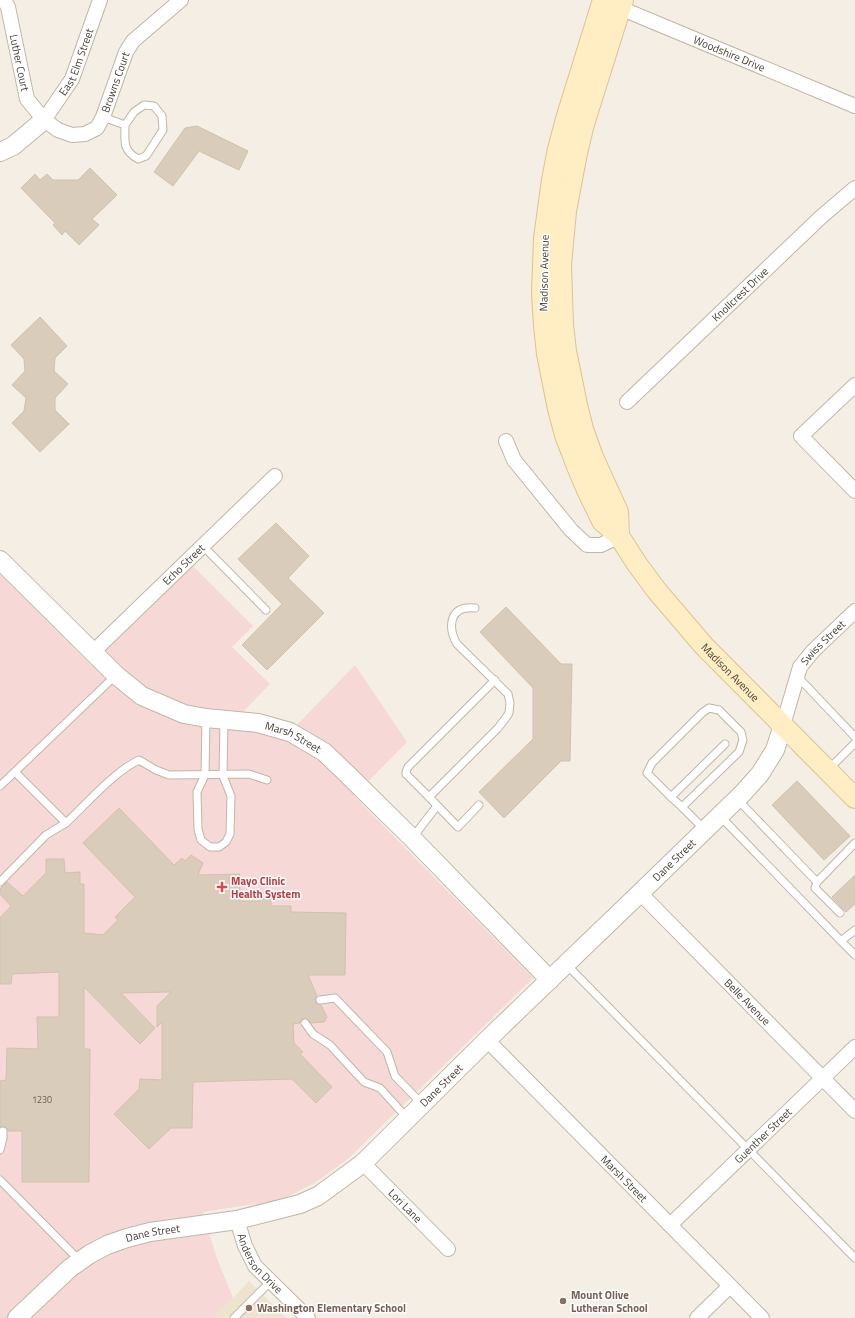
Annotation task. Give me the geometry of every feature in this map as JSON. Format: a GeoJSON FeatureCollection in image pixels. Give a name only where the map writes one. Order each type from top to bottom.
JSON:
{"type":"FeatureCollection","features":[{"type":"Feature","properties":{"kind":"main road","name":"Madison Avenue"},"geometry":{"type":"LineString","coordinates":[[613,2],[571,177],[562,239],[561,286],[566,351],[583,429],[593,458],[618,512],[620,536],[653,586],[704,646],[855,798]]}},
{"type":"Feature","properties":{"kind":"street","name":"Luther Court"},"geometry":{"type":"LineString","coordinates":[[4,0],[8,7],[27,99],[44,120]]}},
{"type":"Feature","properties":{"kind":"street","name":"East Elm Street"},"geometry":{"type":"LineString","coordinates":[[44,120],[72,79],[100,0]]}},
{"type":"Feature","properties":{"kind":"street","name":"Browns Court"},"geometry":{"type":"LineString","coordinates":[[44,120],[58,130],[72,135],[85,134],[97,128],[103,116],[126,52],[133,41],[181,0]]}},
{"type":"Feature","properties":{"kind":"street","name":"Woodshire Drive"},"geometry":{"type":"LineString","coordinates":[[613,2],[855,106]]}},
{"type":"Feature","properties":{"kind":"street"},"geometry":{"type":"LineString","coordinates":[[0,152],[13,146],[44,120]]}},
{"type":"Feature","properties":{"kind":"street","name":"Knollcrest Drive"},"geometry":{"type":"LineString","coordinates":[[627,402],[816,222],[855,188]]}},
{"type":"Feature","properties":{"kind":"street"},"geometry":{"type":"LineString","coordinates":[[855,385],[801,436],[855,491]]}},
{"type":"Feature","properties":{"kind":"street"},"geometry":{"type":"LineString","coordinates":[[506,441],[514,460],[571,530],[587,544],[601,545],[620,536]]}},
{"type":"Feature","properties":{"kind":"street","name":"Echo Street"},"geometry":{"type":"LineString","coordinates":[[92,652],[275,476]]}},
{"type":"Feature","properties":{"kind":"street","name":"Marsh Street"},"geometry":{"type":"LineString","coordinates":[[0,560],[116,675],[142,696],[184,714],[206,718],[258,723],[290,732],[324,752],[412,838],[550,980]]}},
{"type":"Feature","properties":{"kind":"street","name":"Swiss Street"},"geometry":{"type":"LineString","coordinates":[[783,725],[800,667],[813,651],[855,611]]}},
{"type":"Feature","properties":{"kind":"street","name":"Dane Street"},"geometry":{"type":"LineString","coordinates":[[17,1318],[79,1261],[107,1245],[150,1232],[237,1220],[300,1204],[318,1196],[363,1163],[487,1040],[737,799],[760,774],[772,756],[783,725]]}},
{"type":"Feature","properties":{"kind":"street","name":"Belle Avenue"},"geometry":{"type":"LineString","coordinates":[[640,893],[855,1111]]}},
{"type":"Feature","properties":{"kind":"street","name":"Marsh Street"},"geometry":{"type":"LineString","coordinates":[[487,1040],[762,1318]]}},
{"type":"Feature","properties":{"kind":"street","name":"Guenther Street"},"geometry":{"type":"LineString","coordinates":[[670,1225],[855,1047]]}},
{"type":"Feature","properties":{"kind":"street","name":"Lori Lane"},"geometry":{"type":"LineString","coordinates":[[363,1163],[448,1249]]}},
{"type":"Feature","properties":{"kind":"street","name":"Anderson Drive"},"geometry":{"type":"LineString","coordinates":[[237,1220],[245,1246],[255,1266],[272,1281],[303,1316]]}},
{"type":"Feature","properties":{"kind":"street"},"geometry":{"type":"LineString","coordinates":[[697,1318],[730,1286]]}},
{"type":"Feature","properties":{"kind":"lane"},"geometry":{"type":"LineString","coordinates":[[144,105],[154,106],[162,116],[163,130],[146,156],[138,159],[129,154],[126,145],[125,125],[134,112],[144,105]]}},
{"type":"Feature","properties":{"kind":"lane"},"geometry":{"type":"LineString","coordinates":[[103,116],[125,125]]}},
{"type":"Feature","properties":{"kind":"lane"},"geometry":{"type":"LineString","coordinates":[[203,546],[266,610]]}},
{"type":"Feature","properties":{"kind":"lane"},"geometry":{"type":"LineString","coordinates":[[429,797],[498,728],[509,713],[510,703],[508,694],[457,644],[453,636],[451,627],[452,620],[457,612],[461,609],[475,608]]}},
{"type":"Feature","properties":{"kind":"lane"},"geometry":{"type":"LineString","coordinates":[[0,786],[116,675]]}},
{"type":"Feature","properties":{"kind":"lane"},"geometry":{"type":"LineString","coordinates":[[797,676],[855,737]]}},
{"type":"Feature","properties":{"kind":"lane"},"geometry":{"type":"LineString","coordinates":[[479,805],[458,827],[406,774],[406,772],[408,767],[495,680]]}},
{"type":"Feature","properties":{"kind":"lane"},"geometry":{"type":"LineString","coordinates":[[682,807],[739,752],[742,746],[743,740],[740,732],[719,710],[709,708],[702,713],[652,763],[647,773],[705,830]]}},
{"type":"Feature","properties":{"kind":"lane"},"geometry":{"type":"LineString","coordinates":[[206,718],[205,775],[197,792],[198,829],[201,840],[210,847],[219,847],[226,842],[230,834],[231,796],[223,774],[224,720]]}},
{"type":"Feature","properties":{"kind":"lane"},"geometry":{"type":"LineString","coordinates":[[828,770],[855,743]]}},
{"type":"Feature","properties":{"kind":"lane"},"geometry":{"type":"LineString","coordinates":[[671,797],[725,744]]}},
{"type":"Feature","properties":{"kind":"lane"},"geometry":{"type":"LineString","coordinates":[[0,882],[46,835],[66,823],[129,764],[139,760],[156,770],[169,775],[249,774],[267,780]]}},
{"type":"Feature","properties":{"kind":"lane"},"geometry":{"type":"LineString","coordinates":[[15,772],[66,823]]}},
{"type":"Feature","properties":{"kind":"lane"},"geometry":{"type":"LineString","coordinates":[[737,799],[816,882]]}},
{"type":"Feature","properties":{"kind":"lane"},"geometry":{"type":"LineString","coordinates":[[412,838],[437,806]]}},
{"type":"Feature","properties":{"kind":"lane"},"geometry":{"type":"LineString","coordinates":[[720,816],[855,955]]}},
{"type":"Feature","properties":{"kind":"lane"},"geometry":{"type":"LineString","coordinates":[[840,913],[815,888],[816,882],[855,843]]}},
{"type":"Feature","properties":{"kind":"lane"},"geometry":{"type":"LineString","coordinates":[[841,941],[852,937],[855,930]]}},
{"type":"Feature","properties":{"kind":"lane"},"geometry":{"type":"LineString","coordinates":[[566,964],[855,1258]]}},
{"type":"Feature","properties":{"kind":"lane"},"geometry":{"type":"LineString","coordinates":[[320,1000],[335,998],[387,1052],[395,1076],[422,1104]]}},
{"type":"Feature","properties":{"kind":"lane"},"geometry":{"type":"LineString","coordinates":[[305,1023],[313,1034],[330,1044],[364,1082],[380,1088],[408,1118]]}},
{"type":"Feature","properties":{"kind":"lane"},"geometry":{"type":"LineString","coordinates":[[0,1150],[3,1131]]}},
{"type":"Feature","properties":{"kind":"lane"},"geometry":{"type":"LineString","coordinates":[[0,1180],[79,1261]]}},
{"type":"Feature","properties":{"kind":"lane"},"geometry":{"type":"LineString","coordinates":[[234,1318],[272,1281]]}},
{"type":"Feature","properties":{"kind":"shaded area","name":"Mayo Clinic Health System"},"geometry":{"type":"Polygon","coordinates":[[[192,565],[253,626],[232,647],[270,684],[235,720],[290,732],[355,665],[407,742],[354,796],[533,978],[349,1158],[316,1182],[281,1200],[203,1212],[216,1256],[233,1298],[212,1318],[0,1318],[0,573],[91,665],[192,565]]]}},
{"type":"Feature","properties":{"kind":"shaded area","name":"Washington Elementary School"},"geometry":{"type":"Polygon","coordinates":[[[249,1281],[286,1318],[212,1318],[233,1298],[249,1281]]]}},
{"type":"Feature","properties":{"kind":"building"},"geometry":{"type":"Polygon","coordinates":[[[197,126],[248,151],[239,170],[199,151],[173,186],[154,172],[185,128],[197,126]]]}},
{"type":"Feature","properties":{"kind":"building"},"geometry":{"type":"Polygon","coordinates":[[[90,168],[117,195],[92,219],[99,225],[79,245],[65,231],[62,235],[53,225],[55,223],[21,188],[35,174],[40,180],[47,174],[53,180],[78,180],[90,168]]]}},
{"type":"Feature","properties":{"kind":"building"},"geometry":{"type":"Polygon","coordinates":[[[40,317],[67,346],[55,358],[54,371],[68,384],[55,398],[55,410],[69,424],[40,452],[12,423],[24,411],[26,398],[12,385],[25,371],[24,359],[11,345],[40,317]]]}},
{"type":"Feature","properties":{"kind":"building"},"geometry":{"type":"Polygon","coordinates":[[[276,523],[309,556],[288,578],[324,613],[267,670],[242,645],[282,604],[238,559],[276,523]]]}},
{"type":"Feature","properties":{"kind":"building"},"geometry":{"type":"Polygon","coordinates":[[[506,607],[561,664],[572,664],[570,761],[561,761],[504,818],[479,792],[533,739],[533,688],[480,632],[506,607]]]}},
{"type":"Feature","properties":{"kind":"building"},"geometry":{"type":"Polygon","coordinates":[[[797,781],[850,836],[824,860],[772,805],[797,781]]]}},
{"type":"Feature","properties":{"kind":"building"},"geometry":{"type":"Polygon","coordinates":[[[119,808],[174,865],[182,858],[185,861],[191,855],[203,863],[198,875],[240,874],[240,901],[259,901],[260,899],[271,898],[271,906],[291,906],[291,912],[346,913],[345,975],[308,975],[317,996],[315,998],[316,1003],[321,1005],[327,1017],[324,1022],[311,1023],[305,1018],[302,1019],[300,1023],[293,1024],[294,1043],[303,1052],[300,1054],[332,1087],[316,1103],[292,1079],[193,1082],[192,1128],[171,1128],[149,1149],[114,1114],[139,1089],[140,1079],[162,1080],[162,1022],[157,1027],[157,1006],[171,992],[121,993],[155,1028],[140,1044],[84,987],[84,1049],[90,1049],[89,1182],[22,1182],[22,1131],[8,1131],[5,1127],[0,1127],[0,1081],[6,1080],[7,1048],[38,1049],[37,1017],[59,1017],[59,972],[12,974],[11,984],[0,984],[0,918],[11,906],[0,894],[0,889],[7,882],[23,896],[46,873],[46,859],[64,859],[65,873],[80,872],[80,884],[84,884],[84,933],[103,935],[118,920],[115,917],[135,897],[83,843],[119,808]]]}},
{"type":"Feature","properties":{"kind":"building"},"geometry":{"type":"Polygon","coordinates":[[[855,875],[855,904],[846,912],[832,897],[855,875]]]}},
{"type":"Feature","properties":{"kind":"place","name":"Mayo Clinic Health System"},"geometry":{"type":"Point","coordinates":[222,887]}},
{"type":"Feature","properties":{"kind":"place","name":"Mount Olive Lutheran School"},"geometry":{"type":"Point","coordinates":[563,1301]}},
{"type":"Feature","properties":{"kind":"place","name":"Washington Elementary School"},"geometry":{"type":"Point","coordinates":[249,1308]}}]}
